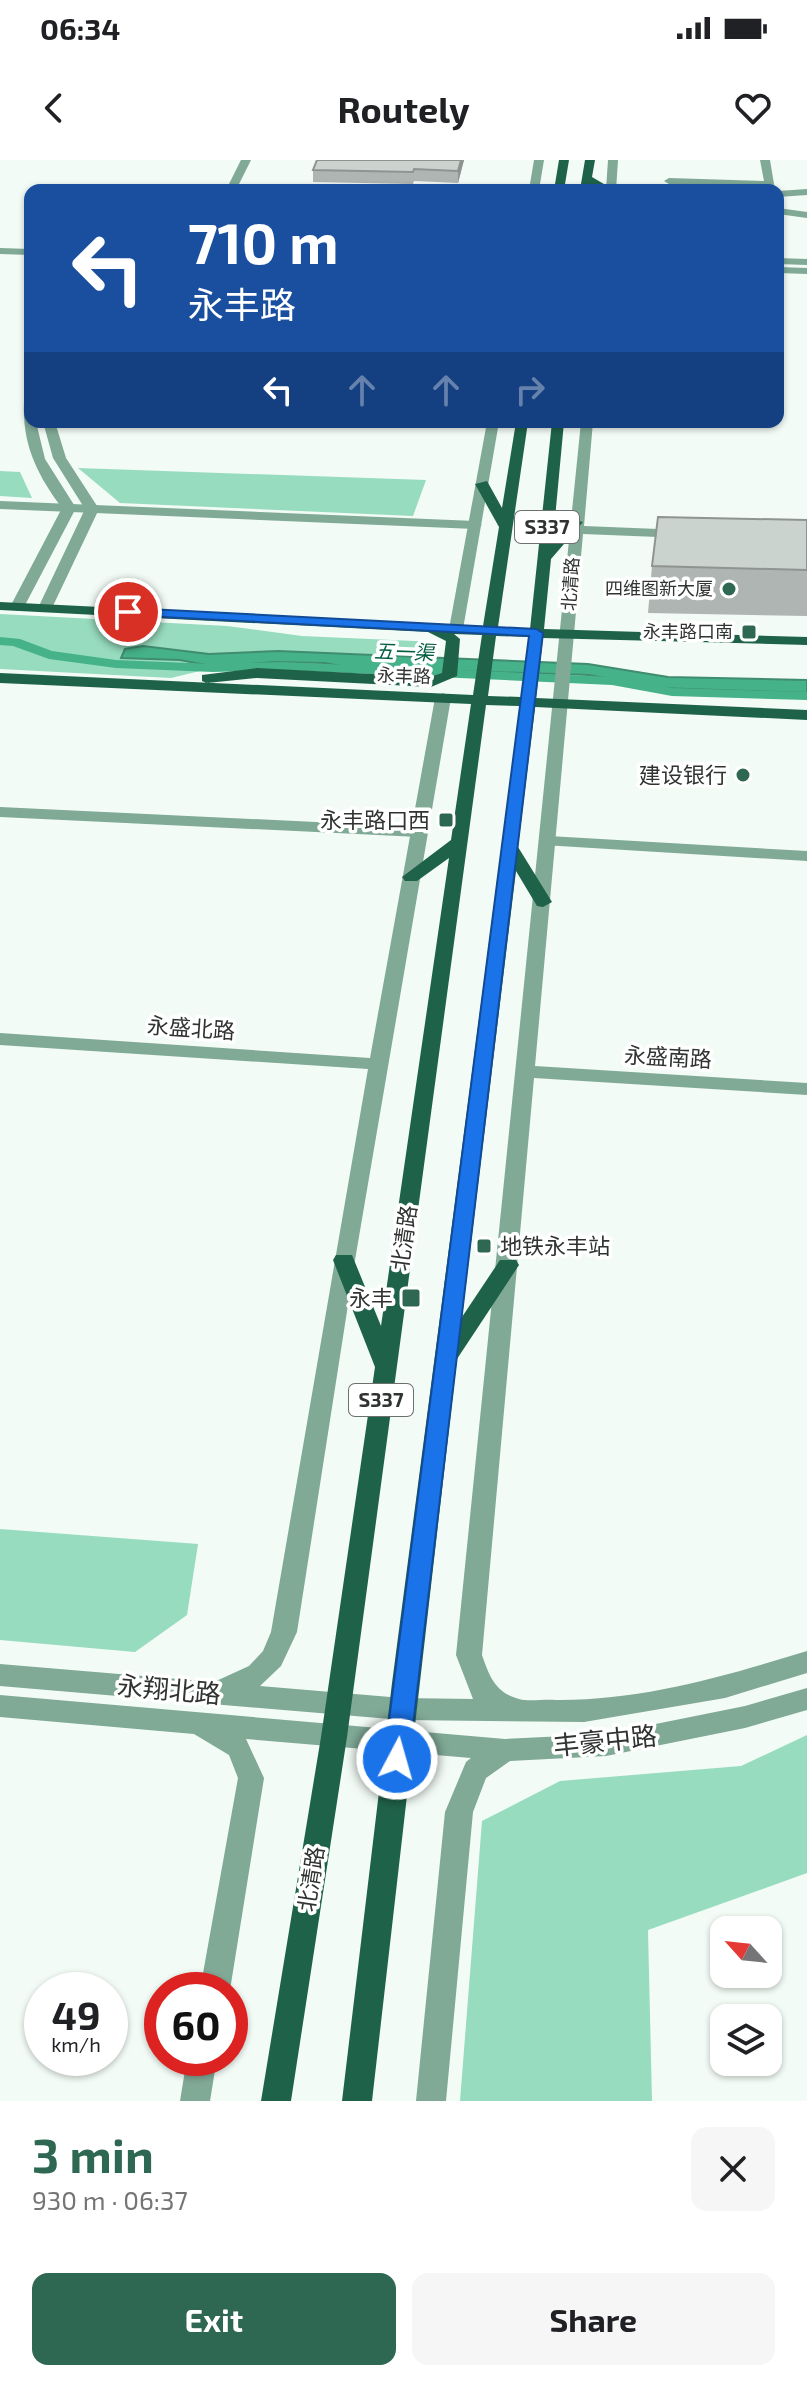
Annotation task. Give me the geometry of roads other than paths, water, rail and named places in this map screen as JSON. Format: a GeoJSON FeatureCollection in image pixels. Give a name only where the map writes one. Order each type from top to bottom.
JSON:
{"type":"FeatureCollection","features":[{"type":"Feature","properties":{"kind":"main road"},"geometry":{"type":"LineString","coordinates":[[560,184],[564,160]]}},
{"type":"Feature","properties":{"kind":"main road"},"geometry":{"type":"LineString","coordinates":[[586,184],[590,160]]}},
{"type":"Feature","properties":{"kind":"main road"},"geometry":{"type":"LineString","coordinates":[[587,178],[598,184]]}},
{"type":"Feature","properties":{"kind":"main road","name":"北清路"},"geometry":{"type":"LineString","coordinates":[[276,2101],[339,1703],[481,691],[521,428]]}},
{"type":"Feature","properties":{"kind":"main road","name":"北清路"},"geometry":{"type":"LineString","coordinates":[[357,2101],[445,1358],[536,640],[557,428]]}},
{"type":"Feature","properties":{"kind":"main road"},"geometry":{"type":"LineString","coordinates":[[482,484],[505,526]]}},
{"type":"Feature","properties":{"kind":"main road"},"geometry":{"type":"LineString","coordinates":[[544,558],[576,526]]}},
{"type":"Feature","properties":{"kind":"main road"},"geometry":{"type":"LineString","coordinates":[[0,606],[426,626],[453,639],[565,643],[807,641]]}},
{"type":"Feature","properties":{"kind":"main road"},"geometry":{"type":"LineString","coordinates":[[174,686],[204,678],[257,673],[431,682],[449,676],[455,637]]}},
{"type":"Feature","properties":{"kind":"main road","name":"永丰路"},"geometry":{"type":"LineString","coordinates":[[0,678],[443,698],[481,691],[529,692],[807,715]]}},
{"type":"Feature","properties":{"kind":"main road"},"geometry":{"type":"LineString","coordinates":[[411,877],[461,841]]}},
{"type":"Feature","properties":{"kind":"main road"},"geometry":{"type":"LineString","coordinates":[[510,847],[543,902]]}},
{"type":"Feature","properties":{"kind":"main road"},"geometry":{"type":"LineString","coordinates":[[344,1260],[386,1369]]}},
{"type":"Feature","properties":{"kind":"main road"},"geometry":{"type":"LineString","coordinates":[[445,1358],[508,1265]]}},
{"type":"Feature","properties":{"kind":"street"},"geometry":{"type":"LineString","coordinates":[[234,184],[246,160]]}},
{"type":"Feature","properties":{"kind":"street"},"geometry":{"type":"LineString","coordinates":[[535,184],[539,160]]}},
{"type":"Feature","properties":{"kind":"street"},"geometry":{"type":"LineString","coordinates":[[611,184],[613,160]]}},
{"type":"Feature","properties":{"kind":"street"},"geometry":{"type":"LineString","coordinates":[[765,160],[769,184]]}},
{"type":"Feature","properties":{"kind":"street"},"geometry":{"type":"LineString","coordinates":[[669,167],[669,184]]}},
{"type":"Feature","properties":{"kind":"street"},"geometry":{"type":"LineString","coordinates":[[784,194],[807,192]]}},
{"type":"Feature","properties":{"kind":"street"},"geometry":{"type":"LineString","coordinates":[[784,212],[807,215]]}},
{"type":"Feature","properties":{"kind":"street"},"geometry":{"type":"LineString","coordinates":[[0,248],[24,249]]}},
{"type":"Feature","properties":{"kind":"street"},"geometry":{"type":"LineString","coordinates":[[784,261],[807,262]]}},
{"type":"Feature","properties":{"kind":"street"},"geometry":{"type":"LineString","coordinates":[[784,270],[807,271]]}},
{"type":"Feature","properties":{"kind":"street"},"geometry":{"type":"LineString","coordinates":[[784,277],[807,278]]}},
{"type":"Feature","properties":{"kind":"street"},"geometry":{"type":"LineString","coordinates":[[30,428],[30,440],[42,470],[69,508]]}},
{"type":"Feature","properties":{"kind":"street"},"geometry":{"type":"LineString","coordinates":[[50,428],[63,468],[92,509]]}},
{"type":"Feature","properties":{"kind":"street"},"geometry":{"type":"LineString","coordinates":[[455,637],[492,428]]}},
{"type":"Feature","properties":{"kind":"street","name":"北清路"},"geometry":{"type":"LineString","coordinates":[[560,695],[586,428]]}},
{"type":"Feature","properties":{"kind":"street"},"geometry":{"type":"LineString","coordinates":[[0,505],[475,525]]}},
{"type":"Feature","properties":{"kind":"street"},"geometry":{"type":"LineString","coordinates":[[17,607],[69,508]]}},
{"type":"Feature","properties":{"kind":"street"},"geometry":{"type":"LineString","coordinates":[[45,608],[92,509]]}},
{"type":"Feature","properties":{"kind":"street"},"geometry":{"type":"LineString","coordinates":[[576,526],[705,535]]}},
{"type":"Feature","properties":{"kind":"street"},"geometry":{"type":"LineString","coordinates":[[512,1709],[481,1690],[469,1655],[549,841],[560,695]]}},
{"type":"Feature","properties":{"kind":"street"},"geometry":{"type":"LineString","coordinates":[[212,1694],[252,1680],[275,1657],[284,1632],[344,1260],[443,698]]}},
{"type":"Feature","properties":{"kind":"street"},"geometry":{"type":"LineString","coordinates":[[0,812],[419,832]]}},
{"type":"Feature","properties":{"kind":"street"},"geometry":{"type":"LineString","coordinates":[[549,841],[807,856]]}},
{"type":"Feature","properties":{"kind":"street","name":"永盛北路"},"geometry":{"type":"LineString","coordinates":[[0,1039],[378,1064]]}},
{"type":"Feature","properties":{"kind":"street","name":"永盛南路"},"geometry":{"type":"LineString","coordinates":[[527,1072],[807,1089]]}},
{"type":"Feature","properties":{"kind":"street","name":"丰豪中路"},"geometry":{"type":"LineString","coordinates":[[402,1709],[584,1711],[725,1687],[807,1662]]}},
{"type":"Feature","properties":{"kind":"street","name":"永翔北路"},"geometry":{"type":"LineString","coordinates":[[0,1675],[402,1709]]}},
{"type":"Feature","properties":{"kind":"street","name":"丰豪中路"},"geometry":{"type":"LineString","coordinates":[[398,1742],[505,1750],[619,1743],[745,1717],[807,1699]]}},
{"type":"Feature","properties":{"kind":"street","name":"永翔北路"},"geometry":{"type":"LineString","coordinates":[[0,1706],[398,1742]]}},
{"type":"Feature","properties":{"kind":"street"},"geometry":{"type":"LineString","coordinates":[[201,1725],[239,1748],[251,1778],[218,1972]]}},
{"type":"Feature","properties":{"kind":"street"},"geometry":{"type":"LineString","coordinates":[[431,2101],[459,1812],[476,1770],[505,1750]]}},
{"type":"Feature","properties":{"kind":"street"},"geometry":{"type":"LineString","coordinates":[[195,2101],[199,2076]]}},
{"type":"Feature","properties":{"kind":"waterway","name":"五一渠"},"geometry":{"type":"LineString","coordinates":[[0,641],[15,642],[49,655],[116,664],[213,668],[282,666],[612,681],[672,692],[807,696]]}},
{"type":"Feature","properties":{"kind":"place","name":"四维图新大厦"},"geometry":{"type":"Point","coordinates":[729,589]}},
{"type":"Feature","properties":{"kind":"place","name":"永丰路口南"},"geometry":{"type":"Point","coordinates":[749,632]}},
{"type":"Feature","properties":{"kind":"place","name":"建设银行"},"geometry":{"type":"Point","coordinates":[743,775]}},
{"type":"Feature","properties":{"kind":"place","name":"永丰路口西"},"geometry":{"type":"Point","coordinates":[446,820]}},
{"type":"Feature","properties":{"kind":"place","name":"地铁永丰站"},"geometry":{"type":"Point","coordinates":[484,1246]}},
{"type":"Feature","properties":{"kind":"place","name":"永丰"},"geometry":{"type":"Point","coordinates":[411,1298]}}]}
